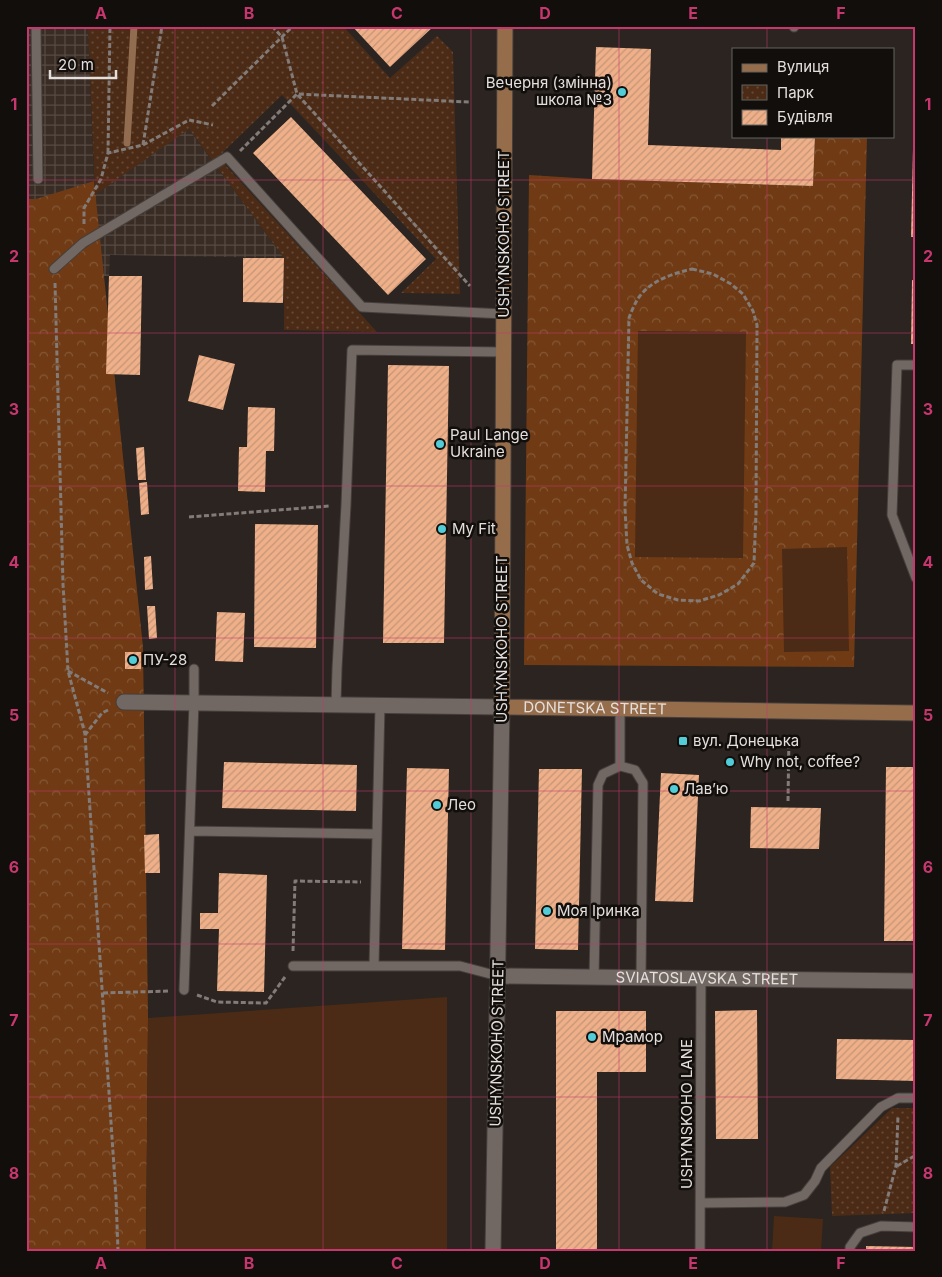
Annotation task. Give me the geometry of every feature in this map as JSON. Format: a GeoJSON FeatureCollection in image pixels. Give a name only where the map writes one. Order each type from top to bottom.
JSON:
{"type":"FeatureCollection","features":[{"type":"Feature","properties":{"kind":"street","name":"USHYNSKOHO STREET"},"geometry":{"type":"LineString","coordinates":[[493,1251],[502,707],[505,26]]}},
{"type":"Feature","properties":{"kind":"street","name":"DONETSKA STREET"},"geometry":{"type":"LineString","coordinates":[[124,702],[916,713]]}},
{"type":"Feature","properties":{"kind":"street","name":"SVIATOSLAVSKA STREET"},"geometry":{"type":"LineString","coordinates":[[498,976],[916,981]]}},
{"type":"Feature","properties":{"kind":"lane"},"geometry":{"type":"LineString","coordinates":[[36,26],[38,179]]}},
{"type":"Feature","properties":{"kind":"lane"},"geometry":{"type":"LineString","coordinates":[[54,269],[83,242],[226,157],[362,307],[504,314]]}},
{"type":"Feature","properties":{"kind":"lane"},"geometry":{"type":"LineString","coordinates":[[336,704],[336,669],[346,505],[352,350],[504,352]]}},
{"type":"Feature","properties":{"kind":"lane"},"geometry":{"type":"LineString","coordinates":[[916,365],[897,365],[892,515],[916,578]]}},
{"type":"Feature","properties":{"kind":"lane"},"geometry":{"type":"LineString","coordinates":[[184,990],[194,669]]}},
{"type":"Feature","properties":{"kind":"lane"},"geometry":{"type":"LineString","coordinates":[[374,966],[380,705]]}},
{"type":"Feature","properties":{"kind":"lane"},"geometry":{"type":"LineString","coordinates":[[620,709],[620,766]]}},
{"type":"Feature","properties":{"kind":"lane"},"geometry":{"type":"LineString","coordinates":[[594,977],[598,785],[603,774],[620,766],[635,770],[644,783],[641,977]]}},
{"type":"Feature","properties":{"kind":"lane"},"geometry":{"type":"LineString","coordinates":[[190,831],[377,834]]}},
{"type":"Feature","properties":{"kind":"lane"},"geometry":{"type":"LineString","coordinates":[[293,966],[460,966],[498,976]]}},
{"type":"Feature","properties":{"kind":"lane","name":"USHYNSKOHO LANE"},"geometry":{"type":"LineString","coordinates":[[700,1251],[701,978]]}},
{"type":"Feature","properties":{"kind":"lane"},"geometry":{"type":"LineString","coordinates":[[700,1203],[785,1202],[804,1195],[815,1181],[820,1168],[881,1107],[898,1098],[916,1098]]}},
{"type":"Feature","properties":{"kind":"lane"},"geometry":{"type":"LineString","coordinates":[[850,1251],[850,1247],[860,1233],[880,1226],[916,1227]]}},
{"type":"Feature","properties":{"kind":"path"},"geometry":{"type":"LineString","coordinates":[[83,242],[84,208],[101,180],[108,153],[110,26]]}},
{"type":"Feature","properties":{"kind":"path"},"geometry":{"type":"LineString","coordinates":[[143,145],[162,26]]}},
{"type":"Feature","properties":{"kind":"path"},"geometry":{"type":"LineString","coordinates":[[272,26],[282,37],[297,94],[470,286]]}},
{"type":"Feature","properties":{"kind":"path"},"geometry":{"type":"LineString","coordinates":[[212,106],[293,26]]}},
{"type":"Feature","properties":{"kind":"path"},"geometry":{"type":"LineString","coordinates":[[234,157],[297,94],[469,102]]}},
{"type":"Feature","properties":{"kind":"path"},"geometry":{"type":"LineString","coordinates":[[108,153],[143,145],[189,120],[213,125]]}},
{"type":"Feature","properties":{"kind":"path"},"geometry":{"type":"LineString","coordinates":[[54,269],[63,584],[68,671],[85,735],[118,1251]]}},
{"type":"Feature","properties":{"kind":"path"},"geometry":{"type":"LineString","coordinates":[[692,269],[713,274],[731,284],[743,294],[753,311],[757,325],[754,563],[738,584],[719,595],[698,601],[678,600],[658,594],[641,580],[632,563],[627,545],[626,509],[628,318],[638,299],[650,285],[674,273],[692,269]]}},
{"type":"Feature","properties":{"kind":"path"},"geometry":{"type":"LineString","coordinates":[[188,517],[346,505]]}},
{"type":"Feature","properties":{"kind":"path"},"geometry":{"type":"LineString","coordinates":[[68,671],[124,702]]}},
{"type":"Feature","properties":{"kind":"path"},"geometry":{"type":"LineString","coordinates":[[85,735],[102,713],[124,702]]}},
{"type":"Feature","properties":{"kind":"path"},"geometry":{"type":"LineString","coordinates":[[788,801],[789,735]]}},
{"type":"Feature","properties":{"kind":"path"},"geometry":{"type":"LineString","coordinates":[[103,993],[184,990],[217,1002],[266,1003],[293,966],[295,881],[376,882]]}},
{"type":"Feature","properties":{"kind":"path"},"geometry":{"type":"LineString","coordinates":[[880,1226],[896,1166],[898,1098]]}},
{"type":"Feature","properties":{"kind":"path"},"geometry":{"type":"LineString","coordinates":[[896,1166],[916,1155]]}},
{"type":"Feature","properties":{"kind":"shaded area"},"geometry":{"type":"Polygon","coordinates":[[[26,26],[88,26],[94,181],[36,200],[26,199],[26,26]]]}},
{"type":"Feature","properties":{"kind":"shaded area"},"geometry":{"type":"Polygon","coordinates":[[[188,128],[284,258],[110,255],[109,276],[51,276],[49,201],[95,195],[188,128]]]}},
{"type":"Feature","properties":{"kind":"green space"},"geometry":{"type":"Polygon","coordinates":[[[88,26],[343,26],[390,78],[437,36],[453,52],[460,294],[401,293],[436,259],[282,95],[218,157],[377,332],[284,330],[284,258],[189,129],[95,195],[88,26]]]}},
{"type":"Feature","properties":{"kind":"green space"},"geometry":{"type":"Polygon","coordinates":[[[815,138],[867,138],[854,667],[524,665],[529,175],[592,179],[813,186],[815,138]]]}},
{"type":"Feature","properties":{"kind":"green space"},"geometry":{"type":"Polygon","coordinates":[[[94,181],[143,647],[148,1018],[146,1251],[26,1251],[26,199],[36,199],[94,181]]]}},
{"type":"Feature","properties":{"kind":"green space"},"geometry":{"type":"Polygon","coordinates":[[[638,331],[746,332],[743,558],[635,557],[638,331]]]}},
{"type":"Feature","properties":{"kind":"green space"},"geometry":{"type":"Polygon","coordinates":[[[847,547],[849,651],[784,652],[782,549],[847,547]]]}},
{"type":"Feature","properties":{"kind":"green space"},"geometry":{"type":"Polygon","coordinates":[[[447,997],[447,1251],[146,1251],[148,1018],[447,997]]]}},
{"type":"Feature","properties":{"kind":"green space"},"geometry":{"type":"Polygon","coordinates":[[[892,1108],[916,1108],[916,1213],[832,1216],[830,1167],[892,1108]]]}},
{"type":"Feature","properties":{"kind":"green space"},"geometry":{"type":"Polygon","coordinates":[[[774,1216],[823,1219],[821,1251],[772,1251],[774,1216]]]}},
{"type":"Feature","properties":{"kind":"building"},"geometry":{"type":"Polygon","coordinates":[[[352,26],[434,26],[390,67],[352,26]]]}},
{"type":"Feature","properties":{"kind":"building"},"geometry":{"type":"Polygon","coordinates":[[[705,26],[728,26],[728,28],[705,28],[705,26]]]}},
{"type":"Feature","properties":{"kind":"building","name":"Вечерня (змінна) школа №3"},"geometry":{"type":"Polygon","coordinates":[[[596,47],[651,49],[648,145],[781,150],[781,138],[815,138],[813,186],[592,179],[596,47]]]}},
{"type":"Feature","properties":{"kind":"building"},"geometry":{"type":"Polygon","coordinates":[[[291,117],[426,259],[388,295],[253,153],[291,117]]]}},
{"type":"Feature","properties":{"kind":"building"},"geometry":{"type":"Polygon","coordinates":[[[913,149],[916,149],[916,237],[911,237],[913,149]]]}},
{"type":"Feature","properties":{"kind":"building"},"geometry":{"type":"Polygon","coordinates":[[[243,258],[284,258],[283,303],[243,302],[243,258]]]}},
{"type":"Feature","properties":{"kind":"building"},"geometry":{"type":"Polygon","coordinates":[[[109,276],[142,276],[140,375],[106,374],[109,276]]]}},
{"type":"Feature","properties":{"kind":"building"},"geometry":{"type":"Polygon","coordinates":[[[912,280],[916,280],[916,344],[911,344],[912,280]]]}},
{"type":"Feature","properties":{"kind":"building"},"geometry":{"type":"Polygon","coordinates":[[[199,355],[235,364],[223,410],[188,401],[199,355]]]}},
{"type":"Feature","properties":{"kind":"building"},"geometry":{"type":"Polygon","coordinates":[[[388,365],[449,366],[444,643],[383,643],[388,365]]]}},
{"type":"Feature","properties":{"kind":"building"},"geometry":{"type":"Polygon","coordinates":[[[248,407],[275,408],[274,451],[266,451],[265,492],[238,491],[239,447],[247,447],[248,407]]]}},
{"type":"Feature","properties":{"kind":"building"},"geometry":{"type":"Polygon","coordinates":[[[144,447],[146,480],[138,480],[136,448],[144,447]]]}},
{"type":"Feature","properties":{"kind":"building"},"geometry":{"type":"Polygon","coordinates":[[[147,482],[149,514],[141,515],[139,483],[147,482]]]}},
{"type":"Feature","properties":{"kind":"building"},"geometry":{"type":"Polygon","coordinates":[[[255,524],[318,525],[316,648],[254,647],[255,524]]]}},
{"type":"Feature","properties":{"kind":"building"},"geometry":{"type":"Polygon","coordinates":[[[151,556],[153,589],[145,590],[144,557],[151,556]]]}},
{"type":"Feature","properties":{"kind":"building"},"geometry":{"type":"Polygon","coordinates":[[[147,606],[155,606],[157,638],[149,639],[147,606]]]}},
{"type":"Feature","properties":{"kind":"building"},"geometry":{"type":"Polygon","coordinates":[[[217,612],[245,613],[243,662],[215,661],[217,612]]]}},
{"type":"Feature","properties":{"kind":"building","name":"ПУ-28"},"geometry":{"type":"Polygon","coordinates":[[[125,652],[141,652],[141,669],[125,669],[125,652]]]}},
{"type":"Feature","properties":{"kind":"building"},"geometry":{"type":"Polygon","coordinates":[[[224,762],[357,765],[356,811],[222,808],[224,762]]]}},
{"type":"Feature","properties":{"kind":"building"},"geometry":{"type":"Polygon","coordinates":[[[886,767],[916,767],[916,941],[884,941],[886,767]]]}},
{"type":"Feature","properties":{"kind":"building"},"geometry":{"type":"Polygon","coordinates":[[[407,768],[449,769],[445,950],[402,949],[407,768]]]}},
{"type":"Feature","properties":{"kind":"building"},"geometry":{"type":"Polygon","coordinates":[[[539,769],[582,769],[578,950],[535,949],[539,769]]]}},
{"type":"Feature","properties":{"kind":"building"},"geometry":{"type":"Polygon","coordinates":[[[661,773],[699,775],[693,902],[655,901],[661,773]]]}},
{"type":"Feature","properties":{"kind":"building"},"geometry":{"type":"Polygon","coordinates":[[[751,807],[821,808],[819,849],[750,848],[751,807]]]}},
{"type":"Feature","properties":{"kind":"building"},"geometry":{"type":"Polygon","coordinates":[[[159,834],[160,873],[145,873],[144,835],[159,834]]]}},
{"type":"Feature","properties":{"kind":"building"},"geometry":{"type":"Polygon","coordinates":[[[219,873],[267,875],[264,992],[217,991],[219,929],[200,929],[200,913],[218,913],[219,873]]]}},
{"type":"Feature","properties":{"kind":"building"},"geometry":{"type":"Polygon","coordinates":[[[757,1010],[758,1139],[716,1139],[715,1011],[757,1010]]]}},
{"type":"Feature","properties":{"kind":"building"},"geometry":{"type":"Polygon","coordinates":[[[556,1011],[646,1011],[646,1072],[597,1072],[597,1251],[556,1251],[556,1011]]]}},
{"type":"Feature","properties":{"kind":"building"},"geometry":{"type":"Polygon","coordinates":[[[837,1039],[916,1040],[916,1081],[836,1079],[837,1039]]]}},
{"type":"Feature","properties":{"kind":"building"},"geometry":{"type":"Polygon","coordinates":[[[866,1246],[916,1247],[916,1251],[866,1251],[866,1246]]]}},
{"type":"Feature","properties":{"kind":"waterway"},"geometry":{"type":"LineString","coordinates":[[127,143],[134,26]]}},
{"type":"Feature","properties":{"kind":"place","name":"Вечерня (змінна) школа №3"},"geometry":{"type":"Point","coordinates":[622,92]}},
{"type":"Feature","properties":{"kind":"place","name":"Paul Lange Ukraine"},"geometry":{"type":"Point","coordinates":[440,444]}},
{"type":"Feature","properties":{"kind":"place","name":"My Fit"},"geometry":{"type":"Point","coordinates":[442,529]}},
{"type":"Feature","properties":{"kind":"place","name":"ПУ-28"},"geometry":{"type":"Point","coordinates":[133,660]}},
{"type":"Feature","properties":{"kind":"place","name":"вул. Донецька"},"geometry":{"type":"Point","coordinates":[683,741]}},
{"type":"Feature","properties":{"kind":"place","name":"Why not, coffee?"},"geometry":{"type":"Point","coordinates":[730,762]}},
{"type":"Feature","properties":{"kind":"place","name":"Лав’ю"},"geometry":{"type":"Point","coordinates":[674,789]}},
{"type":"Feature","properties":{"kind":"place","name":"Лео"},"geometry":{"type":"Point","coordinates":[437,805]}},
{"type":"Feature","properties":{"kind":"place","name":"Моя Іринка"},"geometry":{"type":"Point","coordinates":[547,911]}},
{"type":"Feature","properties":{"kind":"place","name":"Мрамор"},"geometry":{"type":"Point","coordinates":[592,1037]}}]}
